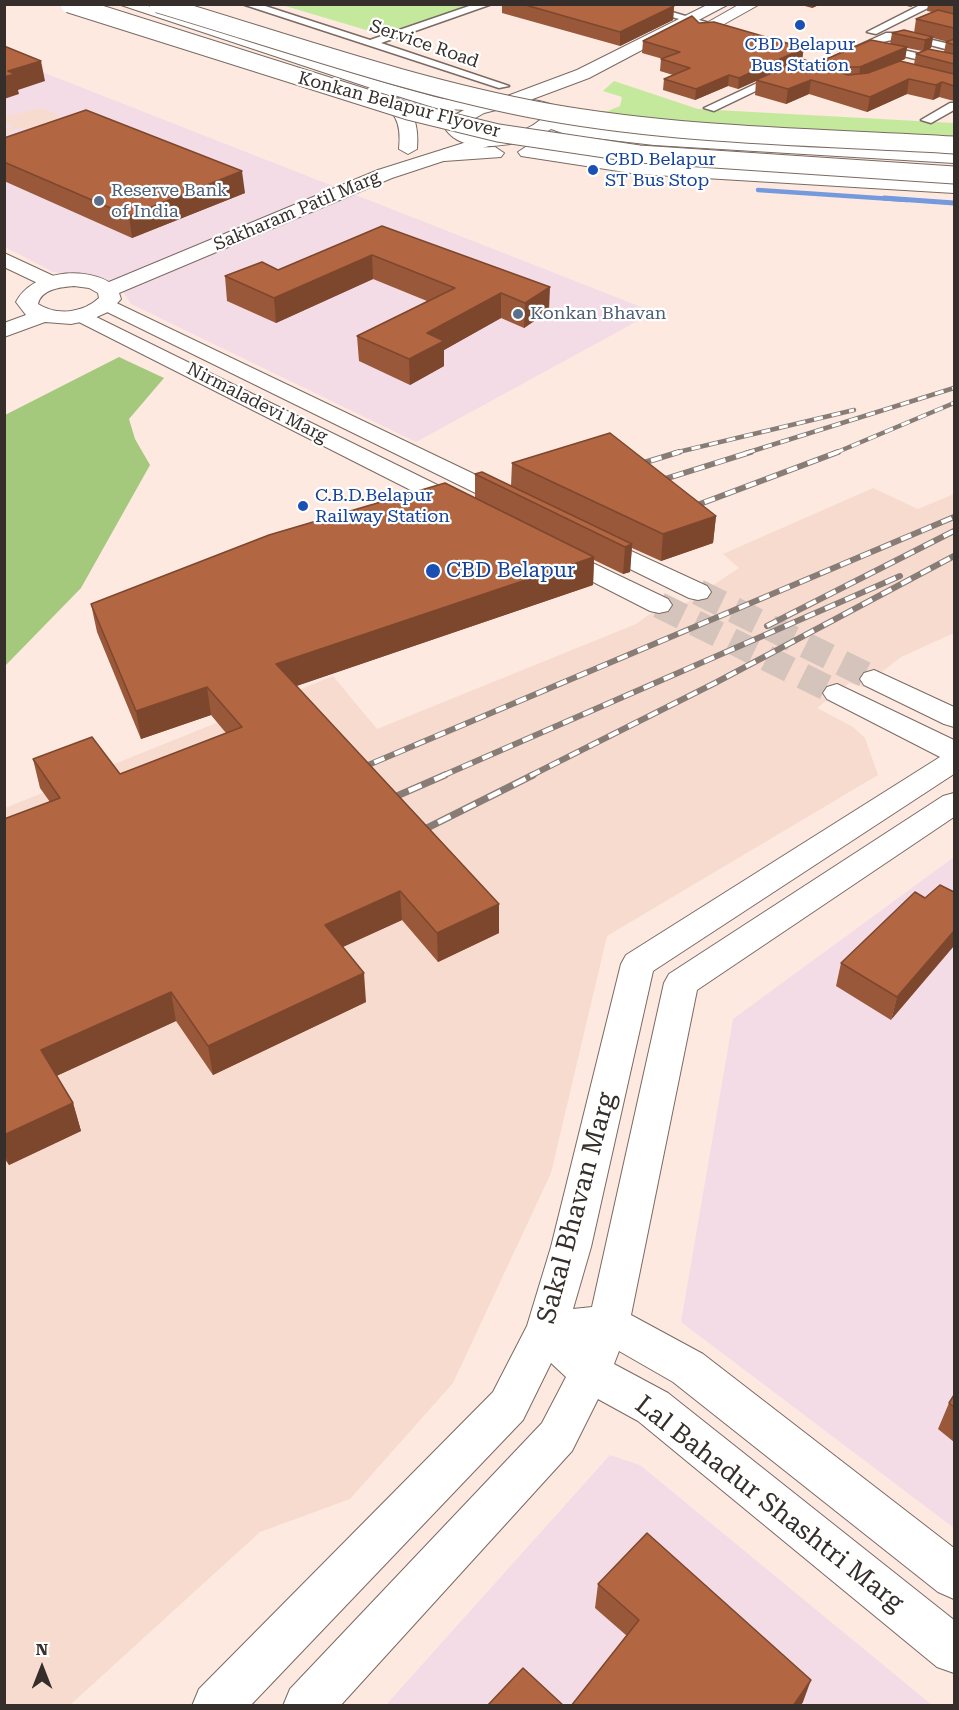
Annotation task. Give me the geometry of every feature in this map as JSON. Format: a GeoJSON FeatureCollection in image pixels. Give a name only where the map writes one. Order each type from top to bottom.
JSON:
{"type":"FeatureCollection","features":[{"type":"Feature","properties":{"kind":"main road","name":"Konkan Belapur Flyover"},"geometry":{"type":"LineString","coordinates":[[69,4],[408,111],[498,133],[566,145],[658,155],[954,175]]}},
{"type":"Feature","properties":{"kind":"main road"},"geometry":{"type":"LineString","coordinates":[[101,4],[378,93],[483,142]]}},
{"type":"Feature","properties":{"kind":"main road"},"geometry":{"type":"LineString","coordinates":[[125,4],[436,103],[489,106],[506,94],[568,80],[723,4]]}},
{"type":"Feature","properties":{"kind":"main road","name":"Konkan Belapur Flyover"},"geometry":{"type":"LineString","coordinates":[[158,4],[457,92],[548,112],[688,130],[954,146]]}},
{"type":"Feature","properties":{"kind":"main road"},"geometry":{"type":"LineString","coordinates":[[533,132],[582,92],[753,4]]}},
{"type":"Feature","properties":{"kind":"main road"},"geometry":{"type":"LineString","coordinates":[[568,80],[582,92]]}},
{"type":"Feature","properties":{"kind":"main road"},"geometry":{"type":"LineString","coordinates":[[378,93],[396,105],[407,119],[410,133],[408,149]]}},
{"type":"Feature","properties":{"kind":"main road"},"geometry":{"type":"LineString","coordinates":[[506,94],[546,107],[552,117],[568,130],[654,140],[954,158]]}},
{"type":"Feature","properties":{"kind":"main road","name":"Sakharam Patil Marg"},"geometry":{"type":"LineString","coordinates":[[103,292],[370,168],[450,127],[470,113],[489,106]]}},
{"type":"Feature","properties":{"kind":"main road"},"geometry":{"type":"LineString","coordinates":[[533,132],[652,147],[954,165]]}},
{"type":"Feature","properties":{"kind":"main road","name":"Sakharam Patil Marg"},"geometry":{"type":"LineString","coordinates":[[103,292],[385,174],[483,142],[533,132]]}},
{"type":"Feature","properties":{"kind":"main road"},"geometry":{"type":"LineString","coordinates":[[527,153],[588,140]]}},
{"type":"Feature","properties":{"kind":"main road"},"geometry":{"type":"LineString","coordinates":[[444,155],[527,153],[638,168],[954,187]]}},
{"type":"Feature","properties":{"kind":"main road"},"geometry":{"type":"LineString","coordinates":[[4,259],[40,299]]}},
{"type":"Feature","properties":{"kind":"main road"},"geometry":{"type":"LineString","coordinates":[[4,276],[40,299],[80,315],[103,292],[74,280],[40,299],[4,317]]}},
{"type":"Feature","properties":{"kind":"main road","name":"Nirmaladevi Marg"},"geometry":{"type":"LineString","coordinates":[[103,292],[532,512]]}},
{"type":"Feature","properties":{"kind":"main road"},"geometry":{"type":"LineString","coordinates":[[4,331],[40,299]]}},
{"type":"Feature","properties":{"kind":"main road","name":"Nirmaladevi Marg"},"geometry":{"type":"LineString","coordinates":[[80,315],[486,518]]}},
{"type":"Feature","properties":{"kind":"main road"},"geometry":{"type":"LineString","coordinates":[[574,532],[698,592]]}},
{"type":"Feature","properties":{"kind":"main road"},"geometry":{"type":"LineString","coordinates":[[537,543],[659,605]]}},
{"type":"Feature","properties":{"kind":"main road"},"geometry":{"type":"LineString","coordinates":[[874,679],[954,718]]}},
{"type":"Feature","properties":{"kind":"main road"},"geometry":{"type":"LineString","coordinates":[[837,693],[954,752]]}},
{"type":"Feature","properties":{"kind":"main road","name":"Sakal Bhavan Marg"},"geometry":{"type":"LineString","coordinates":[[216,1706],[508,1406],[546,1330],[571,1247],[638,964],[954,761]]}},
{"type":"Feature","properties":{"kind":"main road"},"geometry":{"type":"LineString","coordinates":[[307,1706],[557,1437],[590,1373],[609,1324],[681,983],[954,803]]}},
{"type":"Feature","properties":{"kind":"main road"},"geometry":{"type":"LineString","coordinates":[[546,1330],[609,1324],[688,1368],[954,1576]]}},
{"type":"Feature","properties":{"kind":"main road","name":"Lal Bahadur Shashtri Marg"},"geometry":{"type":"LineString","coordinates":[[546,1330],[590,1373],[653,1407],[954,1650]]}},
{"type":"Feature","properties":{"kind":"street","name":"Service Road"},"geometry":{"type":"LineString","coordinates":[[247,4],[487,82],[506,94]]}},
{"type":"Feature","properties":{"kind":"street"},"geometry":{"type":"LineString","coordinates":[[372,43],[487,4]]}},
{"type":"Feature","properties":{"kind":"street"},"geometry":{"type":"LineString","coordinates":[[631,4],[711,26]]}},
{"type":"Feature","properties":{"kind":"street"},"geometry":{"type":"LineString","coordinates":[[827,79],[806,72],[854,41],[931,4]]}},
{"type":"Feature","properties":{"kind":"street"},"geometry":{"type":"LineString","coordinates":[[711,108],[829,57],[867,45],[886,36],[896,35],[952,48]]}},
{"type":"Feature","properties":{"kind":"street"},"geometry":{"type":"LineString","coordinates":[[854,41],[924,60],[954,65]]}},
{"type":"Feature","properties":{"kind":"street"},"geometry":{"type":"LineString","coordinates":[[908,66],[952,48]]}},
{"type":"Feature","properties":{"kind":"street"},"geometry":{"type":"LineString","coordinates":[[829,57],[856,64]]}},
{"type":"Feature","properties":{"kind":"street"},"geometry":{"type":"LineString","coordinates":[[927,120],[954,107]]}},
{"type":"Feature","properties":{"kind":"shaded area"},"geometry":{"type":"Polygon","coordinates":[[[4,57],[654,312],[416,442],[131,304],[119,285],[103,278],[53,272],[5,247],[4,57]]]}},
{"type":"Feature","properties":{"kind":"shaded area"},"geometry":{"type":"Polygon","coordinates":[[[42,108],[59,115],[56,120],[33,128],[18,128],[5,135],[5,129],[13,126],[5,122],[5,116],[42,108]]]}},
{"type":"Feature","properties":{"kind":"shaded area"},"geometry":{"type":"Polygon","coordinates":[[[873,488],[918,509],[954,494],[954,633],[901,657],[863,687],[849,683],[817,708],[853,727],[865,738],[878,775],[607,936],[551,1173],[453,1383],[350,1499],[260,1532],[70,1705],[5,1706],[5,808],[333,676],[377,729],[636,624],[671,599],[683,605],[739,568],[723,554],[873,488]]]}},
{"type":"Feature","properties":{"kind":"shaded area"},"geometry":{"type":"Polygon","coordinates":[[[954,857],[954,1528],[681,1322],[733,1019],[954,857]]]}},
{"type":"Feature","properties":{"kind":"shaded area"},"geometry":{"type":"Polygon","coordinates":[[[610,1455],[640,1465],[932,1705],[385,1706],[610,1455]]]}},
{"type":"Feature","properties":{"kind":"green space"},"geometry":{"type":"Polygon","coordinates":[[[282,5],[473,5],[383,35],[282,5]]]}},
{"type":"Feature","properties":{"kind":"green space"},"geometry":{"type":"Polygon","coordinates":[[[614,81],[698,109],[954,123],[954,141],[668,123],[571,111],[608,111],[620,106],[622,97],[603,91],[614,81]]]}},
{"type":"Feature","properties":{"kind":"green space"},"geometry":{"type":"Polygon","coordinates":[[[119,357],[164,378],[129,419],[135,439],[150,465],[81,588],[5,666],[5,415],[119,357]]]}},
{"type":"Feature","properties":{"kind":"building"},"geometry":{"type":"Polygon","coordinates":[[[522,4],[670,4],[674,6],[620,32],[522,4]]]}},
{"type":"Feature","properties":{"kind":"building"},"geometry":{"type":"Polygon","coordinates":[[[938,10],[954,14],[954,28],[916,19],[938,10]]]}},
{"type":"Feature","properties":{"kind":"building"},"geometry":{"type":"Polygon","coordinates":[[[692,16],[699,23],[714,22],[804,48],[739,78],[729,75],[696,89],[664,79],[690,68],[661,59],[680,52],[643,41],[692,16]]]}},
{"type":"Feature","properties":{"kind":"building"},"geometry":{"type":"Polygon","coordinates":[[[904,30],[933,37],[925,40],[892,33],[904,30]]]}},
{"type":"Feature","properties":{"kind":"building"},"geometry":{"type":"Polygon","coordinates":[[[954,39],[954,45],[946,42],[954,39]]]}},
{"type":"Feature","properties":{"kind":"building"},"geometry":{"type":"Polygon","coordinates":[[[871,40],[907,47],[860,67],[849,67],[824,60],[871,40]]]}},
{"type":"Feature","properties":{"kind":"building"},"geometry":{"type":"Polygon","coordinates":[[[4,46],[41,61],[8,71],[15,74],[4,77],[4,46]]]}},
{"type":"Feature","properties":{"kind":"building"},"geometry":{"type":"Polygon","coordinates":[[[928,49],[954,54],[954,64],[916,54],[928,49]]]}},
{"type":"Feature","properties":{"kind":"building"},"geometry":{"type":"Polygon","coordinates":[[[802,59],[848,75],[868,73],[900,61],[954,74],[954,86],[942,82],[936,85],[909,79],[870,97],[811,80],[788,89],[756,80],[802,59]]]}},
{"type":"Feature","properties":{"kind":"building"},"geometry":{"type":"Polygon","coordinates":[[[86,110],[242,171],[129,216],[4,162],[4,138],[86,110]]]}},
{"type":"Feature","properties":{"kind":"building"},"geometry":{"type":"Polygon","coordinates":[[[382,226],[550,287],[525,303],[501,293],[427,333],[444,341],[409,359],[357,336],[455,288],[372,255],[274,298],[225,276],[262,262],[278,270],[382,226]]]}},
{"type":"Feature","properties":{"kind":"building"},"geometry":{"type":"Polygon","coordinates":[[[610,433],[716,516],[663,534],[512,463],[610,433]]]}},
{"type":"Feature","properties":{"kind":"building"},"geometry":{"type":"Polygon","coordinates":[[[482,472],[632,544],[625,547],[475,474],[482,472]]]}},
{"type":"Feature","properties":{"kind":"building"},"geometry":{"type":"Polygon","coordinates":[[[445,483],[594,557],[276,664],[499,904],[437,933],[400,891],[325,925],[364,973],[208,1046],[171,992],[41,1050],[73,1103],[4,1135],[4,819],[60,798],[33,759],[92,737],[120,774],[242,727],[207,687],[136,711],[91,604],[269,535],[445,483]]]}},
{"type":"Feature","properties":{"kind":"building"},"geometry":{"type":"Polygon","coordinates":[[[940,885],[954,892],[954,931],[897,997],[841,963],[915,892],[925,898],[940,885]]]}},
{"type":"Feature","properties":{"kind":"building"},"geometry":{"type":"Polygon","coordinates":[[[954,1395],[954,1407],[949,1403],[954,1395]]]}},
{"type":"Feature","properties":{"kind":"building"},"geometry":{"type":"Polygon","coordinates":[[[647,1533],[811,1680],[793,1706],[571,1706],[639,1620],[598,1584],[647,1533]]]}},
{"type":"Feature","properties":{"kind":"building"},"geometry":{"type":"Polygon","coordinates":[[[523,1668],[564,1706],[487,1706],[523,1668]]]}},
{"type":"Feature","properties":{"kind":"waterway"},"geometry":{"type":"LineString","coordinates":[[758,190],[907,200]]}},
{"type":"Feature","properties":{"kind":"waterway"},"geometry":{"type":"LineString","coordinates":[[884,198],[954,203]]}},
{"type":"Feature","properties":{"kind":"tunnel"},"geometry":{"type":"LineString","coordinates":[[698,592],[874,679]]}},
{"type":"Feature","properties":{"kind":"tunnel"},"geometry":{"type":"LineString","coordinates":[[659,605],[837,693]]}},
{"type":"Feature","properties":{"kind":"railway"},"geometry":{"type":"LineString","coordinates":[[746,453],[954,388]]}},
{"type":"Feature","properties":{"kind":"railway"},"geometry":{"type":"LineString","coordinates":[[835,453],[954,403]]}},
{"type":"Feature","properties":{"kind":"railway"},"geometry":{"type":"LineString","coordinates":[[674,453],[854,410]]}},
{"type":"Feature","properties":{"kind":"railway"},"geometry":{"type":"LineString","coordinates":[[630,467],[679,452]]}},
{"type":"Feature","properties":{"kind":"railway"},"geometry":{"type":"LineString","coordinates":[[652,483],[751,452]]}},
{"type":"Feature","properties":{"kind":"railway"},"geometry":{"type":"LineString","coordinates":[[684,510],[838,452]]}},
{"type":"Feature","properties":{"kind":"railway"},"geometry":{"type":"LineString","coordinates":[[354,771],[954,517]]}},
{"type":"Feature","properties":{"kind":"railway"},"geometry":{"type":"LineString","coordinates":[[767,626],[954,531]]}},
{"type":"Feature","properties":{"kind":"railway"},"geometry":{"type":"LineString","coordinates":[[530,776],[715,683],[954,556]]}},
{"type":"Feature","properties":{"kind":"railway"},"geometry":{"type":"LineString","coordinates":[[442,776],[900,576]]}},
{"type":"Feature","properties":{"kind":"railway"},"geometry":{"type":"LineString","coordinates":[[383,802],[445,775]]}},
{"type":"Feature","properties":{"kind":"railway"},"geometry":{"type":"LineString","coordinates":[[413,835],[533,775]]}},
{"type":"Feature","properties":{"kind":"place","name":"CBD Belapur Bus Station"},"geometry":{"type":"Point","coordinates":[800,25]}},
{"type":"Feature","properties":{"kind":"place","name":"CBD Belapur ST Bus Stop"},"geometry":{"type":"Point","coordinates":[593,170]}},
{"type":"Feature","properties":{"kind":"place","name":"Reserve Bank of India"},"geometry":{"type":"Point","coordinates":[99,201]}},
{"type":"Feature","properties":{"kind":"place","name":"Konkan Bhavan"},"geometry":{"type":"Point","coordinates":[518,314]}},
{"type":"Feature","properties":{"kind":"place","name":"C.B.D.Belapur Railway Station"},"geometry":{"type":"Point","coordinates":[303,506]}},
{"type":"Feature","properties":{"kind":"place","name":"CBD Belapur"},"geometry":{"type":"Point","coordinates":[433,571]}}]}
